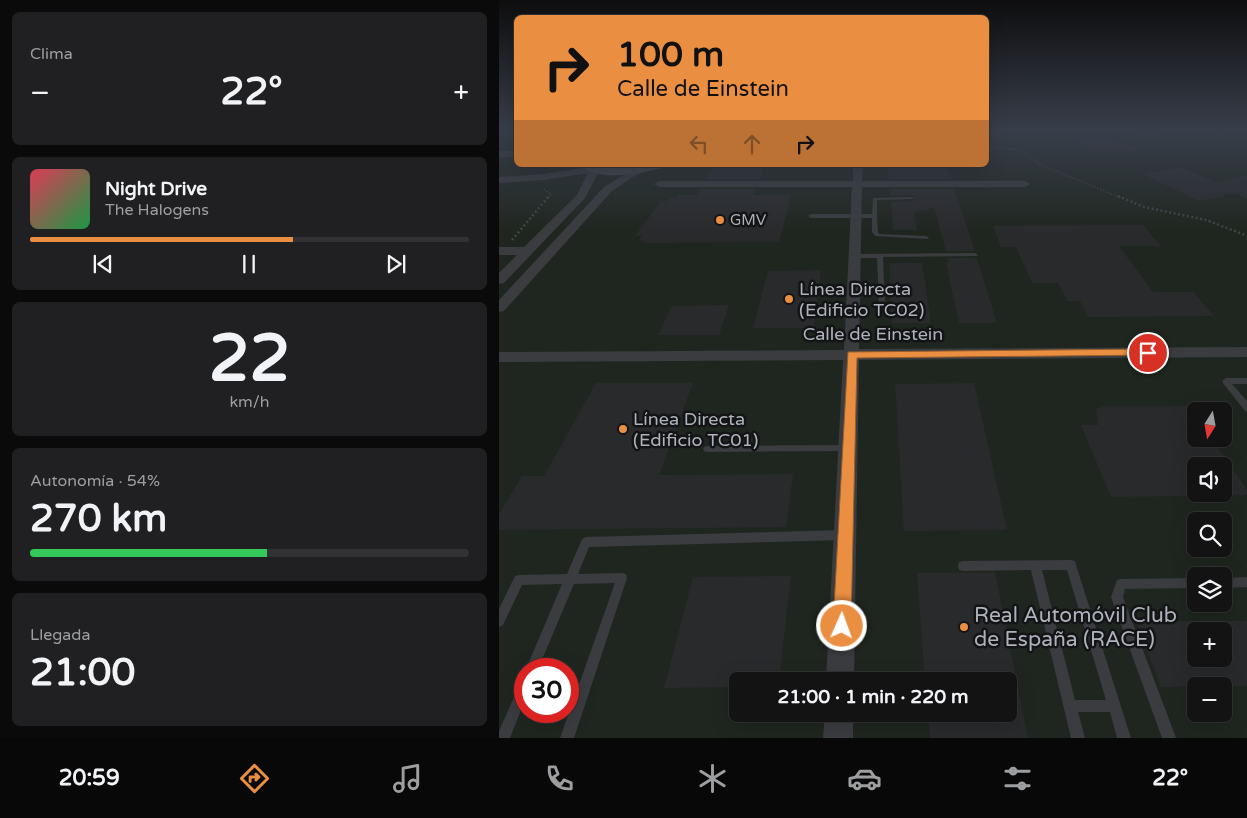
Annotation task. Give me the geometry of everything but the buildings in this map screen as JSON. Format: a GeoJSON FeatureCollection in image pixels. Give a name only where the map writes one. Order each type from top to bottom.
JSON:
{"type":"FeatureCollection","features":[{"type":"Feature","properties":{"kind":"street"},"geometry":{"type":"LineString","coordinates":[[499,280],[581,196],[591,167]]}},
{"type":"Feature","properties":{"kind":"street"},"geometry":{"type":"LineString","coordinates":[[499,180],[544,177],[591,167],[621,171],[647,167]]}},
{"type":"Feature","properties":{"kind":"street"},"geometry":{"type":"LineString","coordinates":[[499,308],[608,189],[630,175],[651,167]]}},
{"type":"Feature","properties":{"kind":"street"},"geometry":{"type":"LineString","coordinates":[[840,672],[855,256],[866,216],[858,184],[858,167]]}},
{"type":"Feature","properties":{"kind":"street"},"geometry":{"type":"LineString","coordinates":[[544,177],[563,179],[578,189],[581,196]]}},
{"type":"Feature","properties":{"kind":"street"},"geometry":{"type":"LineString","coordinates":[[659,184],[1025,184]]}},
{"type":"Feature","properties":{"kind":"street"},"geometry":{"type":"LineString","coordinates":[[499,251],[528,251]]}},
{"type":"Feature","properties":{"kind":"street","name":"Calle de Einstein"},"geometry":{"type":"LineString","coordinates":[[499,357],[1247,353]]}},
{"type":"Feature","properties":{"kind":"street"},"geometry":{"type":"LineString","coordinates":[[838,738],[839,722]]}},
{"type":"Feature","properties":{"kind":"lane"},"geometry":{"type":"LineString","coordinates":[[866,216],[875,199],[911,198]]}},
{"type":"Feature","properties":{"kind":"lane"},"geometry":{"type":"LineString","coordinates":[[811,216],[866,216]]}},
{"type":"Feature","properties":{"kind":"lane"},"geometry":{"type":"LineString","coordinates":[[866,216],[877,236],[926,238]]}},
{"type":"Feature","properties":{"kind":"lane"},"geometry":{"type":"LineString","coordinates":[[855,256],[975,256]]}},
{"type":"Feature","properties":{"kind":"lane"},"geometry":{"type":"LineString","coordinates":[[880,256],[882,305]]}},
{"type":"Feature","properties":{"kind":"lane"},"geometry":{"type":"LineString","coordinates":[[1247,381],[1226,381],[1247,408]]}},
{"type":"Feature","properties":{"kind":"lane"},"geometry":{"type":"LineString","coordinates":[[707,449],[849,448]]}},
{"type":"Feature","properties":{"kind":"lane"},"geometry":{"type":"LineString","coordinates":[[537,658],[587,542],[845,535]]}},
{"type":"Feature","properties":{"kind":"lane"},"geometry":{"type":"LineString","coordinates":[[1035,565],[1078,738]]}},
{"type":"Feature","properties":{"kind":"lane"},"geometry":{"type":"LineString","coordinates":[[963,566],[1071,565],[1124,738]]}},
{"type":"Feature","properties":{"kind":"lane"},"geometry":{"type":"LineString","coordinates":[[499,621],[519,580],[622,578],[567,738]]}},
{"type":"Feature","properties":{"kind":"lane"},"geometry":{"type":"LineString","coordinates":[[1232,583],[1247,582]]}},
{"type":"Feature","properties":{"kind":"lane"},"geometry":{"type":"LineString","coordinates":[[1169,738],[1117,597],[1121,584],[1187,583]]}},
{"type":"Feature","properties":{"kind":"lane"},"geometry":{"type":"LineString","coordinates":[[1070,706],[1114,706]]}},
{"type":"Feature","properties":{"kind":"lane"},"geometry":{"type":"LineString","coordinates":[[503,738],[514,712]]}},
{"type":"Feature","properties":{"kind":"path"},"geometry":{"type":"LineString","coordinates":[[1040,164],[1144,207],[1206,220],[1247,236]]}},
{"type":"Feature","properties":{"kind":"path"},"geometry":{"type":"LineString","coordinates":[[499,251],[540,209],[551,194],[544,189],[537,188]]}},
{"type":"Feature","properties":{"kind":"shaded area"},"geometry":{"type":"Polygon","coordinates":[[[499,164],[514,164],[514,167],[989,167],[989,164],[1247,164],[1247,738],[499,738],[499,164]]]}},
{"type":"Feature","properties":{"kind":"place","name":"GMV"},"geometry":{"type":"Point","coordinates":[720,220]}},
{"type":"Feature","properties":{"kind":"place","name":"Línea Directa (Edificio TC02)"},"geometry":{"type":"Point","coordinates":[789,299]}},
{"type":"Feature","properties":{"kind":"place","name":"Línea Directa (Edificio TC01)"},"geometry":{"type":"Point","coordinates":[623,429]}},
{"type":"Feature","properties":{"kind":"place","name":"Real Automóvil Club de España (RACE)"},"geometry":{"type":"Point","coordinates":[964,627]}},
{"type":"Feature","properties":{"kind":"route"},"geometry":{"type":"LineString","coordinates":[[842,626],[852,354],[1148,353]]}}]}
